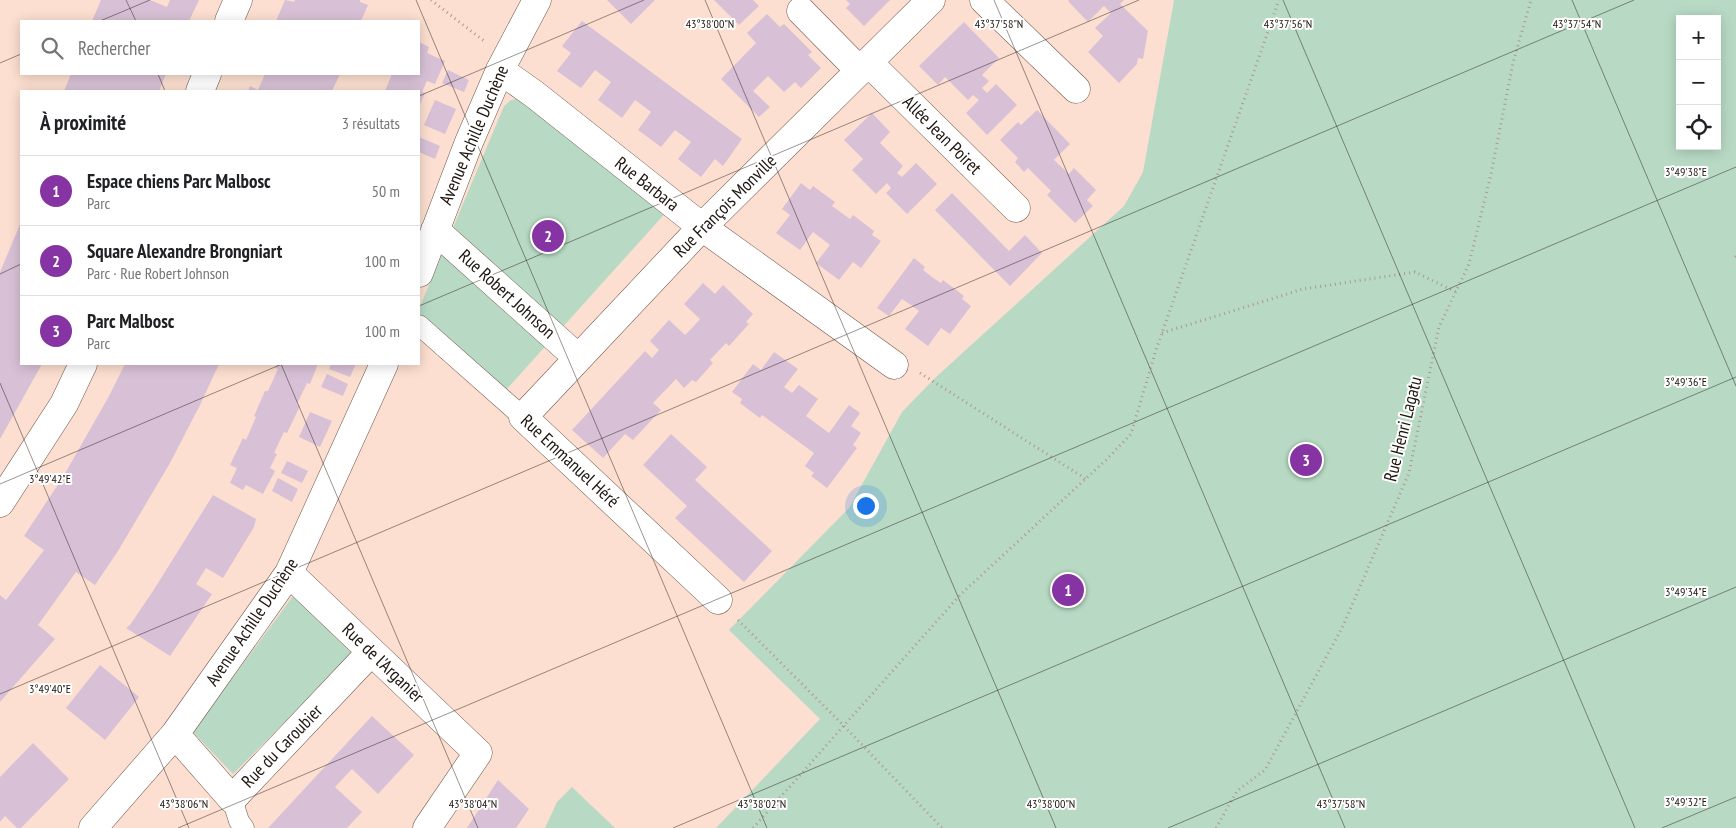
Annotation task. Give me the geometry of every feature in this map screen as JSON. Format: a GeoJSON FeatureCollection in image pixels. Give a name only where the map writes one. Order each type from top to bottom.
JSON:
{"type":"FeatureCollection","features":[{"type":"Feature","properties":{"kind":"street"},"geometry":{"type":"LineString","coordinates":[[229,20],[238,0]]}},
{"type":"Feature","properties":{"kind":"street","name":"Avenue Achille Duchène"},"geometry":{"type":"LineString","coordinates":[[420,270],[469,142],[506,60],[537,0]]}},
{"type":"Feature","properties":{"kind":"street","name":"Rue François Monville"},"geometry":{"type":"LineString","coordinates":[[523,417],[702,227],[931,0]]}},
{"type":"Feature","properties":{"kind":"street"},"geometry":{"type":"LineString","coordinates":[[984,0],[1076,89]]}},
{"type":"Feature","properties":{"kind":"street","name":"Allée Jean Poiret"},"geometry":{"type":"LineString","coordinates":[[801,11],[864,66],[1016,208]]}},
{"type":"Feature","properties":{"kind":"street","name":"Rue Barbara"},"geometry":{"type":"LineString","coordinates":[[506,60],[534,94],[702,227],[894,365]]}},
{"type":"Feature","properties":{"kind":"street"},"geometry":{"type":"LineString","coordinates":[[200,90],[207,75]]}},
{"type":"Feature","properties":{"kind":"street","name":"Rue Robert Johnson"},"geometry":{"type":"LineString","coordinates":[[435,230],[578,358]]}},
{"type":"Feature","properties":{"kind":"street","name":"Rue Emmanuel Héré"},"geometry":{"type":"LineString","coordinates":[[420,326],[523,417],[718,600]]}},
{"type":"Feature","properties":{"kind":"street"},"geometry":{"type":"LineString","coordinates":[[0,503],[64,404],[82,365]]}},
{"type":"Feature","properties":{"kind":"street","name":"Avenue Achille Duchène"},"geometry":{"type":"LineString","coordinates":[[93,828],[175,734],[288,572],[384,365]]}},
{"type":"Feature","properties":{"kind":"street","name":"Rue de l'Arganier"},"geometry":{"type":"LineString","coordinates":[[288,572],[478,753],[427,828]]}},
{"type":"Feature","properties":{"kind":"street","name":"Rue du Caroubier"},"geometry":{"type":"LineString","coordinates":[[175,734],[232,799],[371,652]]}},
{"type":"Feature","properties":{"kind":"street"},"geometry":{"type":"LineString","coordinates":[[232,799],[238,821],[244,828]]}},
{"type":"Feature","properties":{"kind":"path"},"geometry":{"type":"LineString","coordinates":[[431,0],[506,60]]}},
{"type":"Feature","properties":{"kind":"path"},"geometry":{"type":"LineString","coordinates":[[753,828],[960,595],[1086,479],[1130,434],[1162,333],[1278,0]]}},
{"type":"Feature","properties":{"kind":"path","name":"Rue Henri Lagatu"},"geometry":{"type":"LineString","coordinates":[[1216,828],[1237,791],[1265,770],[1343,626],[1409,472],[1439,328],[1469,264],[1491,174],[1513,63],[1531,0]]}},
{"type":"Feature","properties":{"kind":"path"},"geometry":{"type":"LineString","coordinates":[[1162,333],[1303,289],[1415,272],[1456,292]]}},
{"type":"Feature","properties":{"kind":"path"},"geometry":{"type":"LineString","coordinates":[[894,365],[907,364],[1086,479]]}},
{"type":"Feature","properties":{"kind":"path"},"geometry":{"type":"LineString","coordinates":[[718,600],[844,726],[942,828]]}},
{"type":"Feature","properties":{"kind":"green space"},"geometry":{"type":"Polygon","coordinates":[[[1174,0],[1736,0],[1736,828],[716,828],[820,719],[729,630],[849,508],[902,412],[936,377],[1124,206],[1143,172],[1174,0]]]}},
{"type":"Feature","properties":{"kind":"green space"},"geometry":{"type":"Polygon","coordinates":[[[521,98],[670,208],[505,391],[420,316],[420,307],[504,106],[511,100],[521,98]]]}},
{"type":"Feature","properties":{"kind":"green space"},"geometry":{"type":"Polygon","coordinates":[[[293,596],[353,654],[233,774],[193,732],[293,596]]]}},
{"type":"Feature","properties":{"kind":"green space"},"geometry":{"type":"Polygon","coordinates":[[[572,787],[615,828],[545,828],[557,802],[572,787]]]}},
{"type":"Feature","properties":{"kind":"building"},"geometry":{"type":"Polygon","coordinates":[[[101,0],[150,0],[167,7],[170,0],[199,0],[189,20],[92,20],[101,0]]]}},
{"type":"Feature","properties":{"kind":"building"},"geometry":{"type":"Polygon","coordinates":[[[285,0],[294,2],[295,0],[360,0],[360,2],[368,5],[361,20],[276,20],[285,0]]]}},
{"type":"Feature","properties":{"kind":"building"},"geometry":{"type":"Polygon","coordinates":[[[607,0],[655,0],[631,24],[607,0]]]}},
{"type":"Feature","properties":{"kind":"building"},"geometry":{"type":"Polygon","coordinates":[[[714,0],[753,0],[759,6],[739,25],[714,0]]]}},
{"type":"Feature","properties":{"kind":"building"},"geometry":{"type":"Polygon","coordinates":[[[846,0],[890,0],[864,26],[846,8],[850,4],[846,0]]]}},
{"type":"Feature","properties":{"kind":"building"},"geometry":{"type":"Polygon","coordinates":[[[1069,0],[1124,0],[1120,4],[1148,31],[1143,59],[1138,58],[1137,64],[1119,83],[1088,52],[1103,36],[1095,28],[1111,13],[1104,6],[1088,22],[1069,0]]]}},
{"type":"Feature","properties":{"kind":"building"},"geometry":{"type":"Polygon","coordinates":[[[767,14],[780,27],[784,24],[812,52],[808,55],[821,68],[801,88],[795,82],[784,92],[768,76],[753,91],[770,107],[759,117],[721,79],[756,43],[747,33],[767,14]]]}},
{"type":"Feature","properties":{"kind":"building"},"geometry":{"type":"Polygon","coordinates":[[[582,21],[742,139],[723,166],[715,159],[701,177],[678,159],[691,142],[675,130],[661,147],[638,130],[651,112],[635,100],[622,118],[598,100],[611,82],[595,70],[581,88],[557,71],[571,53],[562,46],[582,21]]]}},
{"type":"Feature","properties":{"kind":"building"},"geometry":{"type":"Polygon","coordinates":[[[964,22],[999,58],[982,75],[989,81],[982,88],[987,93],[996,84],[1017,105],[987,135],[966,113],[979,100],[973,95],[968,100],[945,77],[938,85],[919,66],[964,22]]]}},
{"type":"Feature","properties":{"kind":"building"},"geometry":{"type":"Polygon","coordinates":[[[420,42],[429,47],[427,53],[445,61],[435,84],[427,81],[422,92],[425,93],[420,105],[420,90],[385,90],[392,75],[420,75],[420,42]]]}},
{"type":"Feature","properties":{"kind":"building"},"geometry":{"type":"Polygon","coordinates":[[[448,70],[469,80],[464,92],[442,83],[448,70]]]}},
{"type":"Feature","properties":{"kind":"building"},"geometry":{"type":"Polygon","coordinates":[[[71,75],[166,75],[159,90],[64,90],[71,75]]]}},
{"type":"Feature","properties":{"kind":"building"},"geometry":{"type":"Polygon","coordinates":[[[265,75],[340,75],[332,90],[258,90],[265,75]]]}},
{"type":"Feature","properties":{"kind":"building"},"geometry":{"type":"Polygon","coordinates":[[[250,86],[258,90],[248,90],[250,86]]]}},
{"type":"Feature","properties":{"kind":"building"},"geometry":{"type":"Polygon","coordinates":[[[435,100],[456,109],[445,134],[424,125],[435,100]]]}},
{"type":"Feature","properties":{"kind":"building"},"geometry":{"type":"Polygon","coordinates":[[[1037,110],[1070,144],[1054,160],[1069,174],[1074,168],[1096,190],[1087,200],[1093,206],[1075,223],[1047,195],[1051,191],[1028,168],[1024,172],[1015,162],[1018,158],[1000,140],[1018,122],[1021,125],[1037,110]]]}},
{"type":"Feature","properties":{"kind":"building"},"geometry":{"type":"Polygon","coordinates":[[[872,113],[890,132],[880,143],[903,166],[897,173],[902,177],[916,163],[937,184],[907,214],[886,193],[891,188],[887,183],[876,194],[852,170],[863,159],[844,140],[872,113]]]}},
{"type":"Feature","properties":{"kind":"building"},"geometry":{"type":"Polygon","coordinates":[[[420,137],[440,146],[435,159],[420,152],[420,137]]]}},
{"type":"Feature","properties":{"kind":"building"},"geometry":{"type":"Polygon","coordinates":[[[801,183],[810,190],[813,186],[835,202],[832,206],[850,219],[853,215],[874,231],[872,235],[881,241],[861,268],[853,262],[839,280],[816,263],[830,245],[813,232],[800,250],[776,233],[790,215],[782,209],[801,183]]]}},
{"type":"Feature","properties":{"kind":"building"},"geometry":{"type":"Polygon","coordinates":[[[952,193],[1009,251],[1025,235],[1042,253],[1010,286],[935,210],[952,193]]]}},
{"type":"Feature","properties":{"kind":"building"},"geometry":{"type":"Polygon","coordinates":[[[20,224],[20,365],[41,365],[0,439],[0,272],[20,224]]]}},
{"type":"Feature","properties":{"kind":"building"},"geometry":{"type":"Polygon","coordinates":[[[914,258],[925,267],[923,270],[941,283],[943,280],[964,296],[962,299],[971,306],[950,334],[941,328],[928,346],[905,329],[919,311],[911,305],[902,299],[889,316],[877,308],[914,258]]]}},
{"type":"Feature","properties":{"kind":"building"},"geometry":{"type":"Polygon","coordinates":[[[703,283],[715,294],[723,285],[753,314],[746,322],[749,324],[729,346],[726,343],[710,360],[713,363],[696,382],[692,380],[684,388],[676,379],[653,403],[661,410],[633,440],[625,434],[603,458],[572,430],[645,351],[652,358],[659,350],[650,341],[669,320],[685,335],[692,328],[700,319],[684,304],[703,283]]]}},
{"type":"Feature","properties":{"kind":"building"},"geometry":{"type":"Polygon","coordinates":[[[774,352],[798,369],[784,387],[792,393],[799,385],[818,399],[806,416],[829,433],[849,405],[860,413],[851,426],[861,433],[853,445],[857,448],[827,488],[811,476],[814,473],[805,466],[814,453],[762,415],[760,418],[749,410],[740,403],[742,399],[732,392],[753,364],[761,370],[774,352]]]}},
{"type":"Feature","properties":{"kind":"building"},"geometry":{"type":"Polygon","coordinates":[[[124,365],[219,365],[170,463],[118,551],[95,585],[76,572],[38,625],[55,639],[0,702],[0,595],[6,600],[44,550],[24,536],[63,477],[124,365]]]}},
{"type":"Feature","properties":{"kind":"building"},"geometry":{"type":"Polygon","coordinates":[[[276,365],[318,365],[310,384],[307,383],[297,404],[300,406],[287,433],[284,432],[274,453],[277,454],[270,468],[275,471],[263,494],[246,485],[243,490],[230,483],[237,468],[230,465],[243,438],[246,440],[265,391],[268,391],[278,369],[275,368],[276,365]]]}},
{"type":"Feature","properties":{"kind":"building"},"geometry":{"type":"Polygon","coordinates":[[[331,365],[356,365],[350,377],[329,369],[331,365]]]}},
{"type":"Feature","properties":{"kind":"building"},"geometry":{"type":"Polygon","coordinates":[[[327,374],[348,384],[343,396],[321,387],[327,374]]]}},
{"type":"Feature","properties":{"kind":"building"},"geometry":{"type":"Polygon","coordinates":[[[310,412],[332,421],[320,447],[299,437],[310,412]]]}},
{"type":"Feature","properties":{"kind":"building"},"geometry":{"type":"Polygon","coordinates":[[[671,434],[707,467],[695,480],[772,551],[744,582],[675,518],[687,506],[643,465],[671,434]]]}},
{"type":"Feature","properties":{"kind":"building"},"geometry":{"type":"Polygon","coordinates":[[[287,461],[308,471],[302,483],[281,473],[287,461]]]}},
{"type":"Feature","properties":{"kind":"building"},"geometry":{"type":"Polygon","coordinates":[[[278,478],[298,489],[292,502],[272,491],[278,478]]]}},
{"type":"Feature","properties":{"kind":"building"},"geometry":{"type":"Polygon","coordinates":[[[213,495],[256,519],[254,527],[223,578],[206,568],[196,584],[212,594],[170,656],[126,628],[153,591],[213,495]]]}},
{"type":"Feature","properties":{"kind":"building"},"geometry":{"type":"Polygon","coordinates":[[[100,665],[139,697],[105,740],[66,708],[100,665]]]}},
{"type":"Feature","properties":{"kind":"building"},"geometry":{"type":"Polygon","coordinates":[[[372,716],[414,755],[378,794],[352,769],[335,787],[362,812],[347,828],[268,828],[372,716]]]}},
{"type":"Feature","properties":{"kind":"building"},"geometry":{"type":"Polygon","coordinates":[[[33,743],[69,779],[21,828],[17,828],[5,816],[0,822],[0,777],[33,743]]]}},
{"type":"Feature","properties":{"kind":"building"},"geometry":{"type":"Polygon","coordinates":[[[498,780],[529,809],[516,828],[467,828],[498,780]]]}},
{"type":"Feature","properties":{"kind":"place","name":"Square Alexandre Brongniart"},"geometry":{"type":"Point","coordinates":[548,236]}},
{"type":"Feature","properties":{"kind":"place","name":"Parc Malbosc"},"geometry":{"type":"Point","coordinates":[1306,460]}},
{"type":"Feature","properties":{"kind":"place","name":"Espace chiens Parc Malbosc"},"geometry":{"type":"Point","coordinates":[1068,590]}}]}
